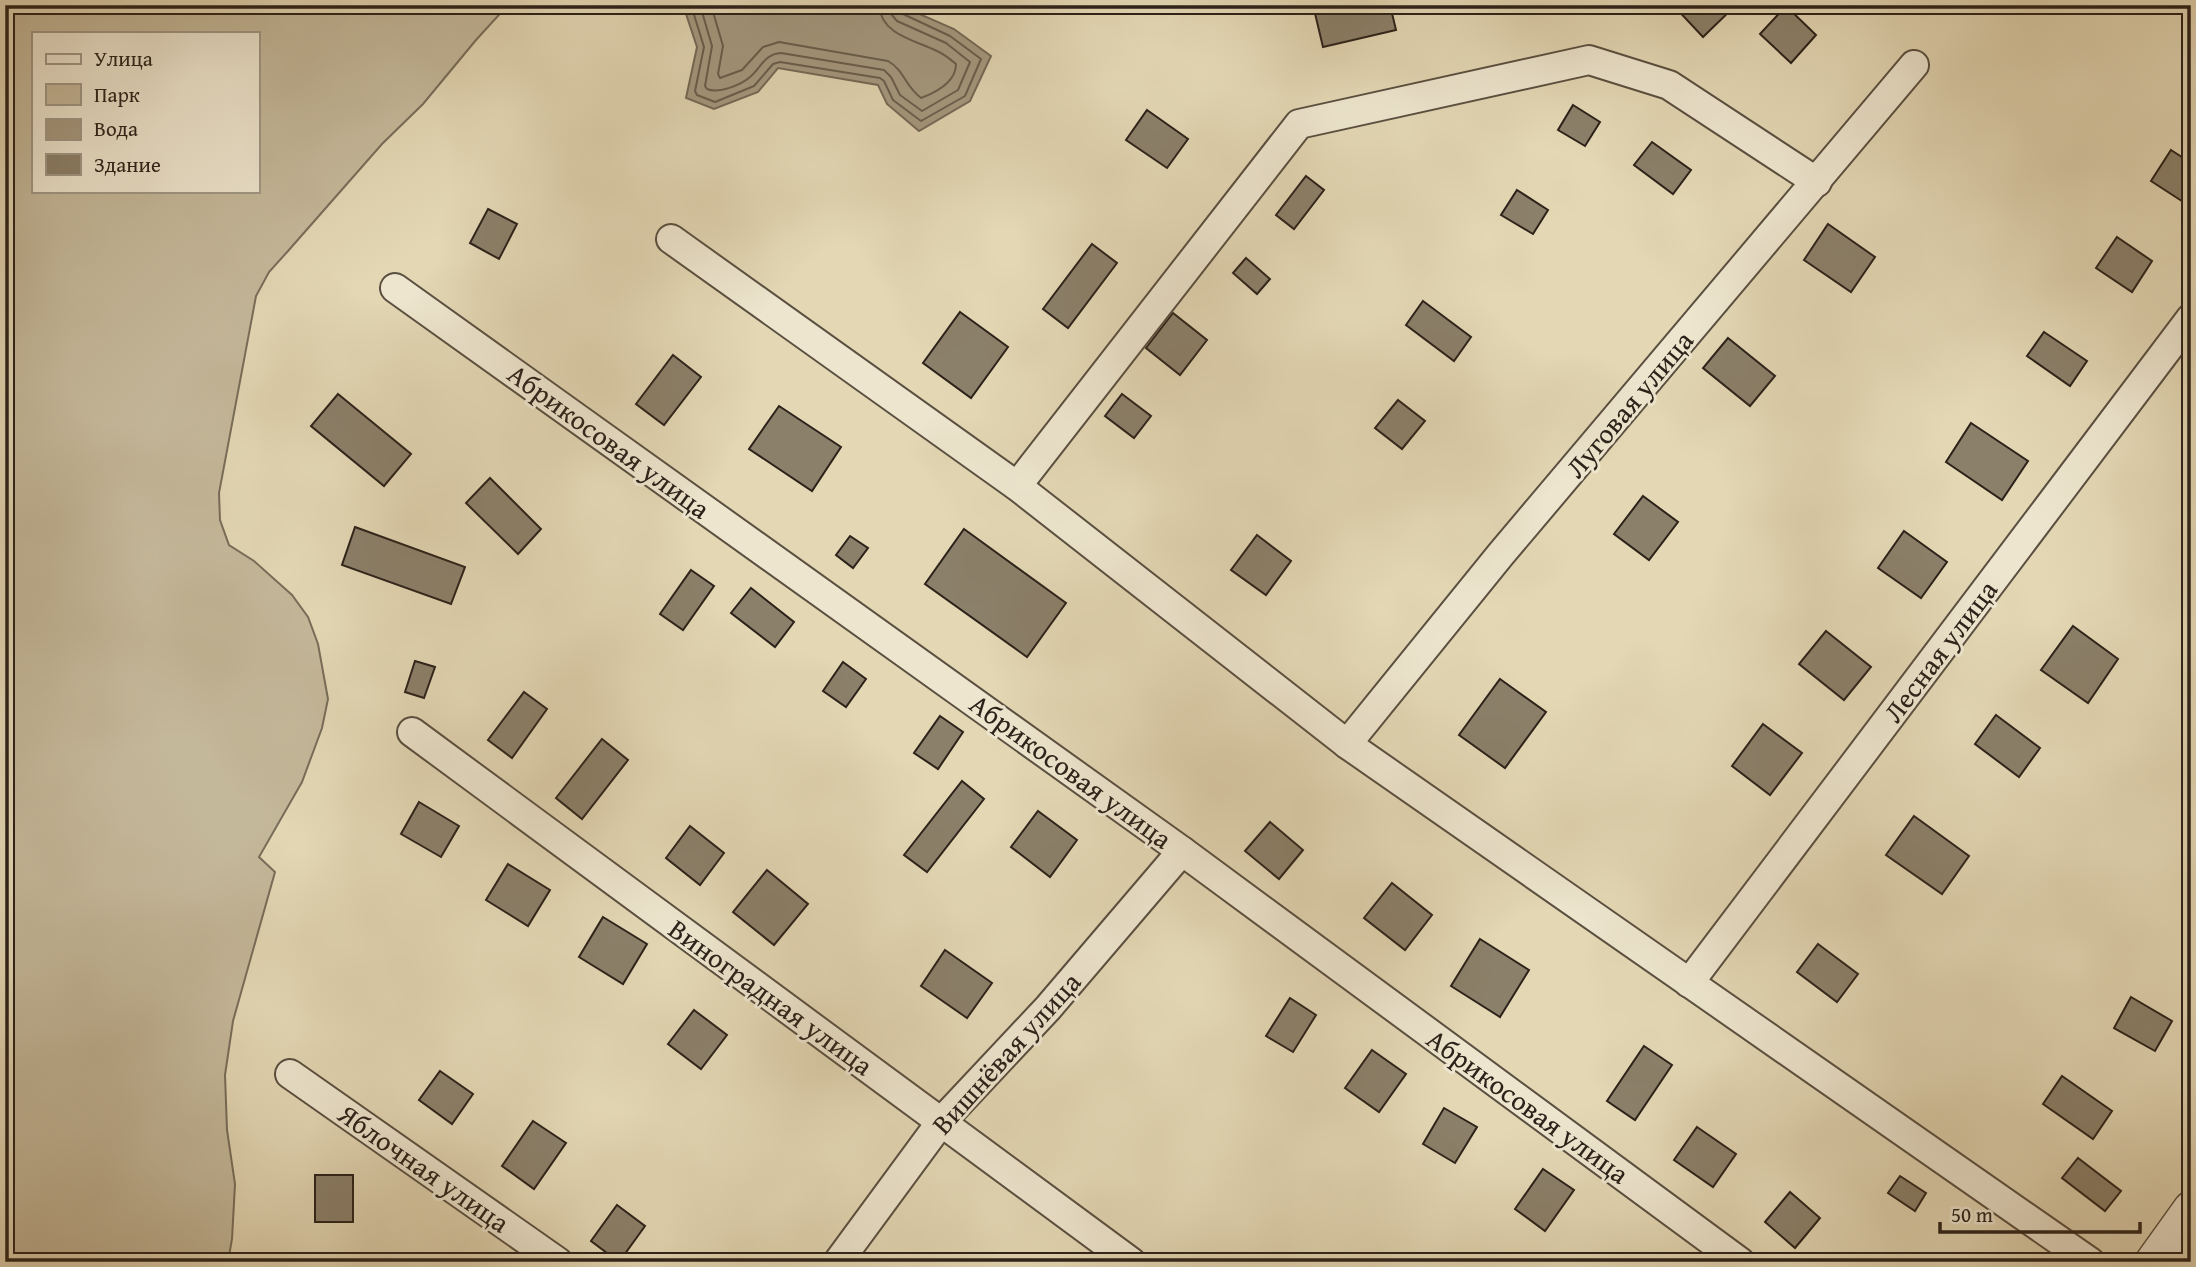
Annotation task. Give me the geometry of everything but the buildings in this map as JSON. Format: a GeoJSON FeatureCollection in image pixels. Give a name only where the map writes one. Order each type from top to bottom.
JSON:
{"type":"FeatureCollection","features":[{"type":"Feature","properties":{"kind":"street"},"geometry":{"type":"LineString","coordinates":[[1017,486],[1299,124],[1589,60],[1669,85],[1817,182]]}},
{"type":"Feature","properties":{"kind":"street","name":"Луговая улица"},"geometry":{"type":"LineString","coordinates":[[1347,744],[1501,554],[1914,65]]}},
{"type":"Feature","properties":{"kind":"street"},"geometry":{"type":"LineString","coordinates":[[671,239],[1017,486],[1347,744],[2090,1262]]}},
{"type":"Feature","properties":{"kind":"street","name":"Абрикосовая улица"},"geometry":{"type":"LineString","coordinates":[[395,288],[1182,851],[1740,1262]]}},
{"type":"Feature","properties":{"kind":"street","name":"Лесная улица"},"geometry":{"type":"LineString","coordinates":[[1689,984],[2191,318]]}},
{"type":"Feature","properties":{"kind":"street","name":"Виноградная улица"},"geometry":{"type":"LineString","coordinates":[[412,732],[1130,1262]]}},
{"type":"Feature","properties":{"kind":"street","name":"Вишнёвая улица"},"geometry":{"type":"LineString","coordinates":[[838,1262],[941,1122],[1048,1008],[1182,851]]}},
{"type":"Feature","properties":{"kind":"street","name":"Яблочная улица"},"geometry":{"type":"LineString","coordinates":[[290,1074],[558,1262]]}},
{"type":"Feature","properties":{"kind":"street"},"geometry":{"type":"LineString","coordinates":[[2153,1262],[2191,1209]]}},
{"type":"Feature","properties":{"kind":"green space"},"geometry":{"type":"Polygon","coordinates":[[[5,5],[508,5],[423,104],[382,144],[269,272],[256,296],[219,493],[220,520],[229,545],[254,561],[292,595],[308,617],[318,644],[328,699],[322,728],[302,782],[259,857],[275,872],[233,1021],[225,1075],[227,1130],[235,1184],[228,1262],[5,1262],[5,5]]]}},
{"type":"Feature","properties":{"kind":"water"},"geometry":{"type":"Polygon","coordinates":[[[695,5],[899,5],[954,29],[991,56],[970,101],[919,131],[887,104],[878,85],[778,68],[758,92],[714,109],[686,98],[697,47],[684,8],[695,5]]]}}]}
